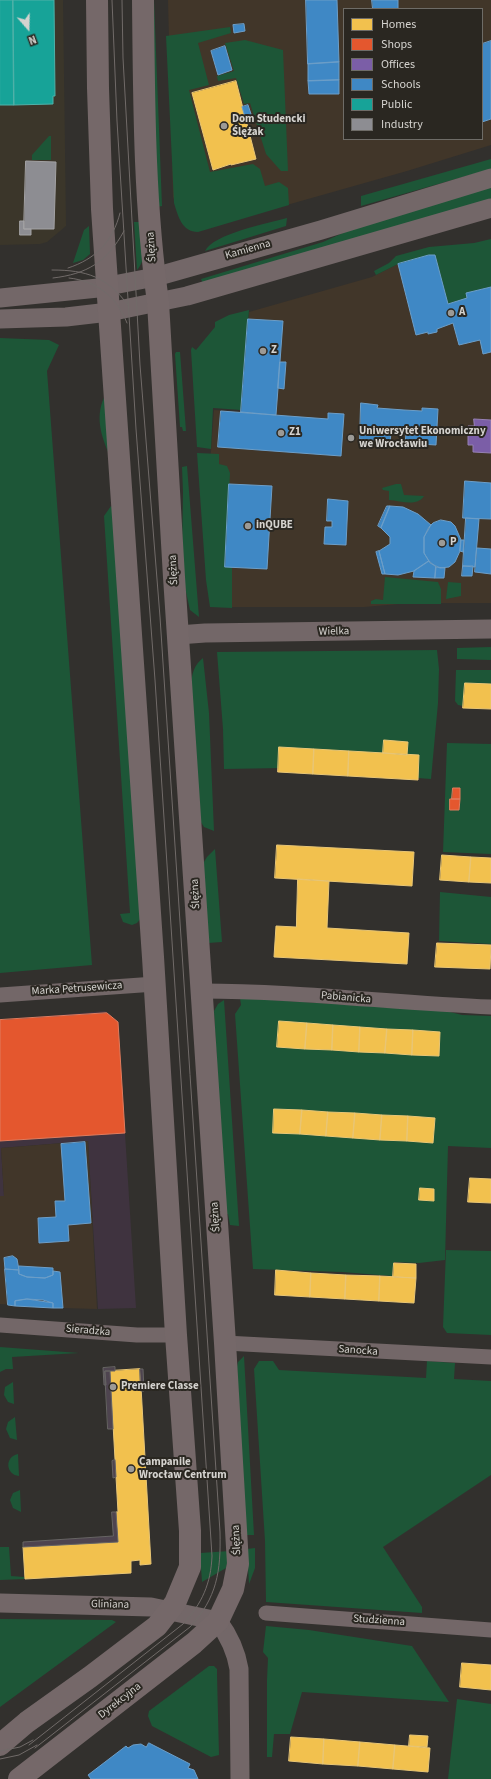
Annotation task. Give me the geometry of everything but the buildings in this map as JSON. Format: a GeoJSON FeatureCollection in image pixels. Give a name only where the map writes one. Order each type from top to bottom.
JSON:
{"type":"FeatureCollection","features":[{"type":"Feature","properties":{"kind":"main road"},"geometry":{"type":"LineString","coordinates":[[0,1745],[27,1722],[158,1626],[171,1610],[184,1584],[190,1566],[190,1530],[176,1335],[155,984],[101,178],[97,0]]}},
{"type":"Feature","properties":{"kind":"main road","name":"Ślężna"},"geometry":{"type":"LineString","coordinates":[[143,0],[144,127],[158,302],[238,1564],[233,1589],[218,1621]]}},
{"type":"Feature","properties":{"kind":"main road","name":"Dyrekcyjna"},"geometry":{"type":"LineString","coordinates":[[19,1779],[194,1643],[218,1621]]}},
{"type":"Feature","properties":{"kind":"street","name":"Kamienna"},"geometry":{"type":"LineString","coordinates":[[0,298],[108,287],[155,277],[320,230],[491,178]]}},
{"type":"Feature","properties":{"kind":"street"},"geometry":{"type":"LineString","coordinates":[[0,319],[66,317],[110,312],[158,302],[212,289],[491,208]]}},
{"type":"Feature","properties":{"kind":"street","name":"Wielka"},"geometry":{"type":"LineString","coordinates":[[178,635],[205,633],[491,629]]}},
{"type":"Feature","properties":{"kind":"street","name":"Marka Petrusewicza"},"geometry":{"type":"LineString","coordinates":[[0,995],[155,984]]}},
{"type":"Feature","properties":{"kind":"street","name":"Pabianicka"},"geometry":{"type":"LineString","coordinates":[[201,991],[261,991],[401,1002],[491,1007]]}},
{"type":"Feature","properties":{"kind":"street","name":"Sieradzka"},"geometry":{"type":"LineString","coordinates":[[0,1325],[137,1335],[176,1335]]}},
{"type":"Feature","properties":{"kind":"street","name":"Sanocka"},"geometry":{"type":"LineString","coordinates":[[225,1344],[491,1357]]}},
{"type":"Feature","properties":{"kind":"street","name":"Gliniana"},"geometry":{"type":"LineString","coordinates":[[0,1603],[132,1605],[171,1610],[218,1621]]}},
{"type":"Feature","properties":{"kind":"street","name":"Studzienna"},"geometry":{"type":"LineString","coordinates":[[266,1613],[491,1630]]}},
{"type":"Feature","properties":{"kind":"street"},"geometry":{"type":"LineString","coordinates":[[218,1621],[232,1642],[239,1669],[240,1779]]}},
{"type":"Feature","properties":{"kind":"shaded area"},"geometry":{"type":"Polygon","coordinates":[[[0,0],[63,0],[66,226],[47,242],[40,244],[0,245],[0,0]]]}},
{"type":"Feature","properties":{"kind":"shaded area"},"geometry":{"type":"Polygon","coordinates":[[[168,0],[491,0],[491,145],[407,171],[209,227],[180,217],[173,197],[168,0]]]}},
{"type":"Feature","properties":{"kind":"shaded area","name":"Uniwersytet Ekonomiczny we Wrocławiu"},"geometry":{"type":"Polygon","coordinates":[[[429,255],[435,255],[466,293],[491,287],[491,603],[411,603],[364,607],[217,607],[210,464],[214,410],[241,412],[249,312],[372,277],[398,264],[429,255]]]}},
{"type":"Feature","properties":{"kind":"shaded area"},"geometry":{"type":"Polygon","coordinates":[[[105,1011],[118,1022],[136,1308],[98,1309],[88,1141],[1,1148],[4,1196],[0,1196],[0,1020],[105,1011]]]}},
{"type":"Feature","properties":{"kind":"shaded area"},"geometry":{"type":"Polygon","coordinates":[[[88,1141],[97,1309],[0,1304],[0,1196],[4,1196],[1,1148],[88,1141]]]}},
{"type":"Feature","properties":{"kind":"green space"},"geometry":{"type":"Polygon","coordinates":[[[152,0],[154,0],[162,206],[157,207],[152,0]]]}},
{"type":"Feature","properties":{"kind":"green space"},"geometry":{"type":"Polygon","coordinates":[[[230,27],[231,33],[198,43],[209,85],[189,90],[210,172],[253,164],[260,169],[265,186],[279,182],[288,188],[289,205],[198,232],[184,226],[177,213],[174,203],[166,36],[230,27]]]}},
{"type":"Feature","properties":{"kind":"green space"},"geometry":{"type":"Polygon","coordinates":[[[245,40],[283,50],[288,171],[281,171],[266,154],[250,103],[244,104],[236,78],[218,81],[217,76],[234,71],[225,43],[245,40]]]}},
{"type":"Feature","properties":{"kind":"green space"},"geometry":{"type":"Polygon","coordinates":[[[49,136],[51,136],[51,160],[32,160],[32,155],[49,136]]]}},
{"type":"Feature","properties":{"kind":"green space"},"geometry":{"type":"Polygon","coordinates":[[[491,159],[491,169],[361,206],[361,196],[491,159]]]}},
{"type":"Feature","properties":{"kind":"green space"},"geometry":{"type":"Polygon","coordinates":[[[491,186],[491,199],[203,284],[201,279],[323,242],[354,228],[491,186]]]}},
{"type":"Feature","properties":{"kind":"green space"},"geometry":{"type":"Polygon","coordinates":[[[287,218],[286,226],[205,251],[210,245],[229,234],[287,218]]]}},
{"type":"Feature","properties":{"kind":"green space"},"geometry":{"type":"Polygon","coordinates":[[[134,222],[143,222],[144,253],[143,259],[137,270],[134,222]]]}},
{"type":"Feature","properties":{"kind":"green space"},"geometry":{"type":"Polygon","coordinates":[[[89,226],[90,254],[83,260],[73,263],[84,230],[89,226]]]}},
{"type":"Feature","properties":{"kind":"green space"},"geometry":{"type":"Polygon","coordinates":[[[491,239],[491,287],[466,293],[467,298],[448,304],[435,255],[398,264],[376,275],[374,271],[389,263],[396,256],[429,247],[474,243],[491,239]]]}},
{"type":"Feature","properties":{"kind":"green space"},"geometry":{"type":"Polygon","coordinates":[[[249,310],[241,410],[213,408],[211,449],[197,447],[192,347],[196,350],[215,327],[215,322],[229,315],[249,310]]]}},
{"type":"Feature","properties":{"kind":"green space"},"geometry":{"type":"Polygon","coordinates":[[[0,338],[49,340],[59,345],[47,371],[92,965],[0,973],[0,338]]]}},
{"type":"Feature","properties":{"kind":"green space"},"geometry":{"type":"Polygon","coordinates":[[[176,352],[180,352],[186,431],[183,431],[182,427],[180,427],[176,352]]]}},
{"type":"Feature","properties":{"kind":"green space"},"geometry":{"type":"Polygon","coordinates":[[[106,394],[110,456],[100,425],[100,410],[106,394]]]}},
{"type":"Feature","properties":{"kind":"green space"},"geometry":{"type":"Polygon","coordinates":[[[197,453],[219,454],[219,464],[227,466],[230,473],[225,566],[232,567],[232,608],[210,607],[206,580],[197,453]]]}},
{"type":"Feature","properties":{"kind":"green space"},"geometry":{"type":"Polygon","coordinates":[[[187,466],[199,617],[190,610],[184,583],[182,554],[182,467],[187,466]]]}},
{"type":"Feature","properties":{"kind":"green space"},"geometry":{"type":"Polygon","coordinates":[[[401,484],[404,495],[424,496],[413,502],[389,500],[389,491],[383,490],[382,488],[401,484]]]}},
{"type":"Feature","properties":{"kind":"green space"},"geometry":{"type":"Polygon","coordinates":[[[111,506],[113,507],[142,917],[137,923],[132,925],[123,922],[120,914],[130,913],[104,516],[111,506]]]}},
{"type":"Feature","properties":{"kind":"green space"},"geometry":{"type":"Polygon","coordinates":[[[385,577],[438,582],[441,589],[441,604],[371,604],[371,601],[376,599],[383,600],[385,577]]]}},
{"type":"Feature","properties":{"kind":"green space"},"geometry":{"type":"Polygon","coordinates":[[[448,582],[461,583],[461,596],[446,599],[448,582]]]}},
{"type":"Feature","properties":{"kind":"green space"},"geometry":{"type":"Polygon","coordinates":[[[491,647],[491,660],[457,659],[457,648],[491,647]]]}},
{"type":"Feature","properties":{"kind":"green space"},"geometry":{"type":"Polygon","coordinates":[[[437,650],[439,669],[438,703],[431,779],[282,768],[224,769],[223,729],[217,652],[437,650]]]}},
{"type":"Feature","properties":{"kind":"green space"},"geometry":{"type":"Polygon","coordinates":[[[203,658],[209,713],[214,831],[204,827],[199,819],[191,685],[197,663],[203,658]]]}},
{"type":"Feature","properties":{"kind":"green space"},"geometry":{"type":"Polygon","coordinates":[[[456,670],[491,670],[491,684],[465,683],[463,706],[458,705],[455,701],[456,670]]]}},
{"type":"Feature","properties":{"kind":"green space"},"geometry":{"type":"Polygon","coordinates":[[[447,743],[491,744],[491,854],[443,852],[447,743]]]}},
{"type":"Feature","properties":{"kind":"green space"},"geometry":{"type":"Polygon","coordinates":[[[215,849],[222,942],[208,943],[202,865],[215,849]]]}},
{"type":"Feature","properties":{"kind":"green space"},"geometry":{"type":"Polygon","coordinates":[[[440,892],[491,897],[491,944],[439,941],[440,892]]]}},
{"type":"Feature","properties":{"kind":"green space"},"geometry":{"type":"Polygon","coordinates":[[[240,998],[446,1011],[462,1015],[491,1016],[491,1148],[448,1146],[445,1260],[419,1263],[394,1262],[392,1276],[342,1272],[253,1269],[235,1014],[241,1005],[240,998]]]}},
{"type":"Feature","properties":{"kind":"green space"},"geometry":{"type":"Polygon","coordinates":[[[224,1000],[239,1226],[230,1225],[228,1214],[225,1214],[214,1011],[218,1004],[224,1000]]]}},
{"type":"Feature","properties":{"kind":"green space"},"geometry":{"type":"Polygon","coordinates":[[[446,1250],[491,1251],[491,1335],[447,1333],[443,1327],[446,1250]]]}},
{"type":"Feature","properties":{"kind":"green space"},"geometry":{"type":"Polygon","coordinates":[[[0,1347],[79,1353],[12,1357],[13,1369],[6,1369],[0,1372],[0,1347]]]}},
{"type":"Feature","properties":{"kind":"green space"},"geometry":{"type":"Polygon","coordinates":[[[244,1356],[254,1535],[246,1535],[237,1367],[238,1362],[244,1356]]]}},
{"type":"Feature","properties":{"kind":"green space"},"geometry":{"type":"Polygon","coordinates":[[[259,1361],[273,1361],[279,1370],[426,1378],[427,1361],[455,1363],[454,1379],[491,1381],[491,1475],[383,1547],[422,1607],[422,1613],[266,1602],[265,1541],[254,1369],[259,1361]]]}},
{"type":"Feature","properties":{"kind":"green space"},"geometry":{"type":"Polygon","coordinates":[[[13,1382],[14,1404],[8,1402],[4,1395],[5,1387],[13,1382]]]}},
{"type":"Feature","properties":{"kind":"green space"},"geometry":{"type":"Polygon","coordinates":[[[15,1417],[17,1440],[10,1438],[6,1429],[8,1422],[15,1417]]]}},
{"type":"Feature","properties":{"kind":"green space"},"geometry":{"type":"Polygon","coordinates":[[[18,1454],[19,1476],[11,1473],[8,1466],[10,1459],[18,1454]]]}},
{"type":"Feature","properties":{"kind":"green space"},"geometry":{"type":"Polygon","coordinates":[[[20,1490],[21,1512],[13,1508],[10,1500],[13,1493],[20,1490]]]}},
{"type":"Feature","properties":{"kind":"green space"},"geometry":{"type":"Polygon","coordinates":[[[0,1547],[9,1547],[11,1576],[24,1577],[24,1579],[0,1580],[0,1547]]]}},
{"type":"Feature","properties":{"kind":"green space"},"geometry":{"type":"Polygon","coordinates":[[[255,1548],[255,1568],[249,1584],[247,1549],[255,1548]]]}},
{"type":"Feature","properties":{"kind":"green space"},"geometry":{"type":"Polygon","coordinates":[[[230,1551],[226,1568],[202,1582],[200,1553],[230,1551]]]}},
{"type":"Feature","properties":{"kind":"green space"},"geometry":{"type":"Polygon","coordinates":[[[0,1619],[112,1620],[116,1622],[0,1707],[0,1619]]]}},
{"type":"Feature","properties":{"kind":"green space"},"geometry":{"type":"Polygon","coordinates":[[[266,1626],[309,1630],[412,1646],[449,1702],[302,1692],[290,1734],[274,1734],[272,1757],[267,1757],[268,1658],[263,1652],[266,1626]]]}},
{"type":"Feature","properties":{"kind":"green space"},"geometry":{"type":"Polygon","coordinates":[[[209,1666],[214,1666],[217,1669],[219,1755],[211,1757],[152,1726],[148,1716],[149,1711],[209,1666]]]}},
{"type":"Feature","properties":{"kind":"green space"},"geometry":{"type":"Polygon","coordinates":[[[457,1699],[491,1704],[491,1779],[448,1779],[457,1699]]]}},
{"type":"Feature","properties":{"kind":"tram line"},"geometry":{"type":"LineString","coordinates":[[29,1745],[183,1624],[195,1609],[204,1593],[210,1575],[212,1556],[155,680],[136,429],[117,121],[112,0]]}},
{"type":"Feature","properties":{"kind":"tram line"},"geometry":{"type":"LineString","coordinates":[[35,1748],[190,1627],[199,1616],[212,1594],[216,1583],[220,1559],[220,1532],[160,617],[140,365],[123,58],[122,0]]}},
{"type":"Feature","properties":{"kind":"tram line"},"geometry":{"type":"LineString","coordinates":[[68,268],[87,260],[102,248],[113,232],[120,213]]}},
{"type":"Feature","properties":{"kind":"tram line"},"geometry":{"type":"LineString","coordinates":[[53,278],[86,270],[95,265],[111,251],[124,231]]}},
{"type":"Feature","properties":{"kind":"tram line"},"geometry":{"type":"LineString","coordinates":[[52,270],[64,270],[95,277],[112,288],[128,305]]}},
{"type":"Feature","properties":{"kind":"tram line"},"geometry":{"type":"LineString","coordinates":[[69,278],[88,283],[105,292],[118,305],[127,323]]}},
{"type":"Feature","properties":{"kind":"tram line"},"geometry":{"type":"LineString","coordinates":[[0,1751],[20,1747],[33,1740]]}},
{"type":"Feature","properties":{"kind":"tram line"},"geometry":{"type":"LineString","coordinates":[[0,1759],[19,1755],[37,1745]]}},
{"type":"Feature","properties":{"kind":"place","name":"Dom Studencki Ślężak"},"geometry":{"type":"Point","coordinates":[224,126]}},
{"type":"Feature","properties":{"kind":"place","name":"A"},"geometry":{"type":"Point","coordinates":[451,313]}},
{"type":"Feature","properties":{"kind":"place","name":"Z"},"geometry":{"type":"Point","coordinates":[263,351]}},
{"type":"Feature","properties":{"kind":"place","name":"Z1"},"geometry":{"type":"Point","coordinates":[281,433]}},
{"type":"Feature","properties":{"kind":"place","name":"Uniwersytet Ekonomiczny we Wrocławiu"},"geometry":{"type":"Point","coordinates":[351,438]}},
{"type":"Feature","properties":{"kind":"place","name":"inQUBE"},"geometry":{"type":"Point","coordinates":[248,526]}},
{"type":"Feature","properties":{"kind":"place","name":"P"},"geometry":{"type":"Point","coordinates":[442,543]}},
{"type":"Feature","properties":{"kind":"place","name":"Premiere Classe"},"geometry":{"type":"Point","coordinates":[113,1387]}},
{"type":"Feature","properties":{"kind":"place","name":"Campanile Wrocław Centrum"},"geometry":{"type":"Point","coordinates":[131,1469]}}]}
